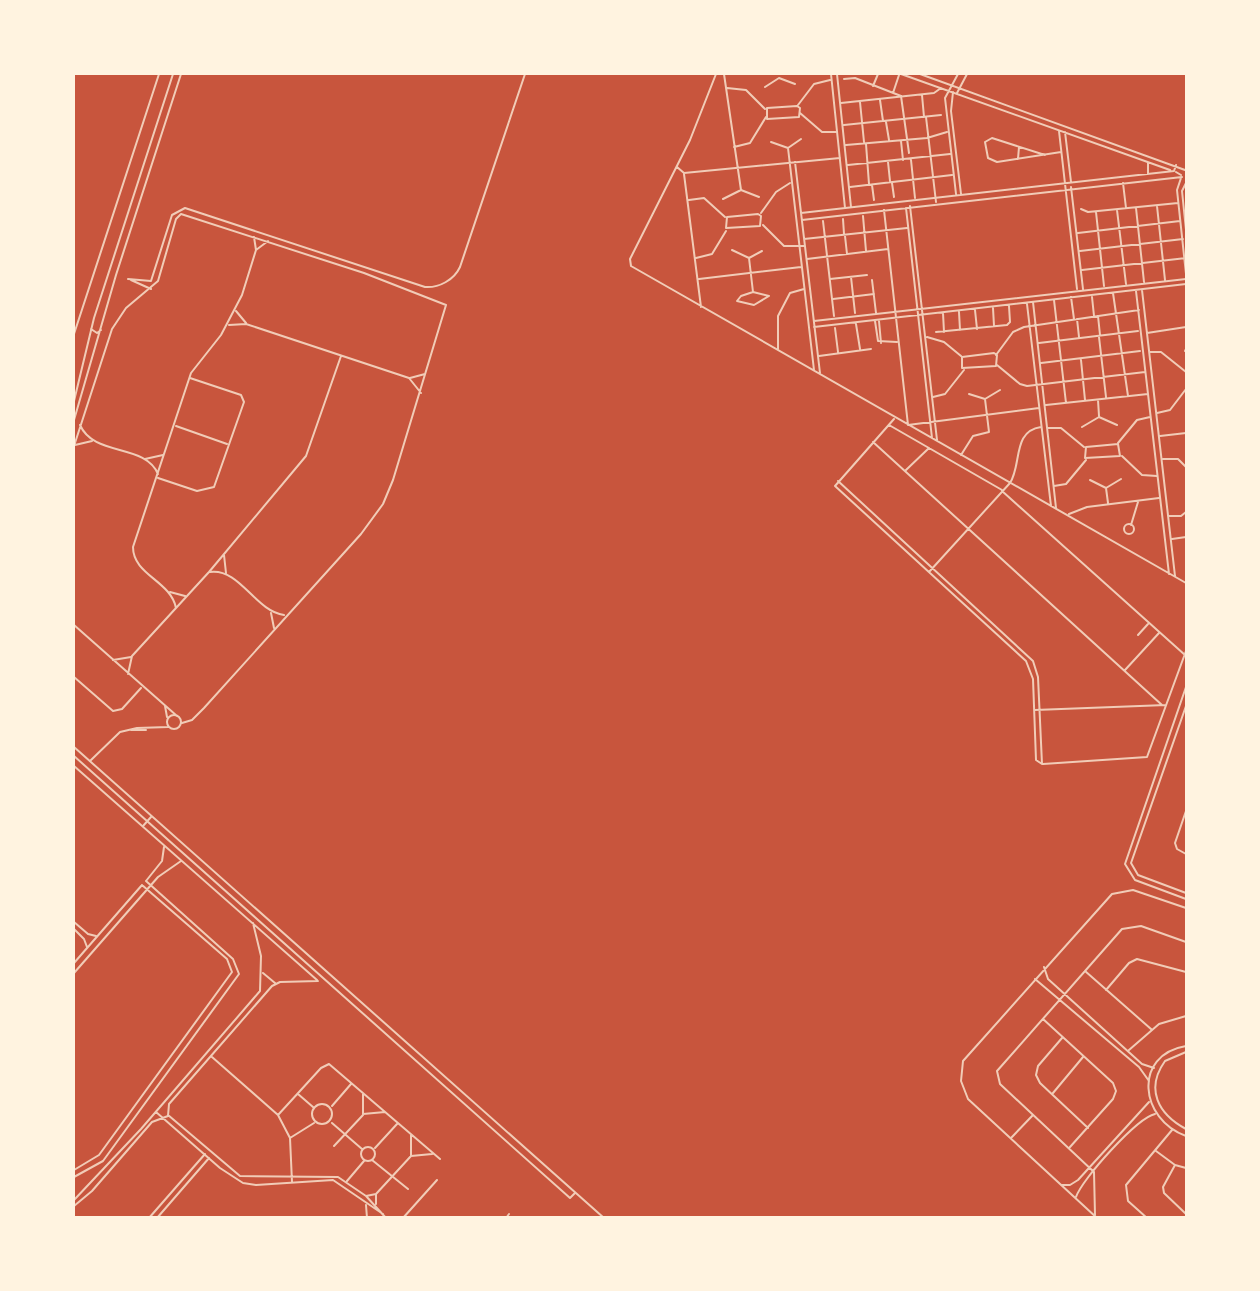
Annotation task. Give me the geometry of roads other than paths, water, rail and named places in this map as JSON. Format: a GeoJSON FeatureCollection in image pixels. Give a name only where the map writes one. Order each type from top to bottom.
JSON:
{"type":"FeatureCollection","features":[{"type":"Feature","properties":{"kind":"street"},"geometry":{"type":"LineString","coordinates":[[74,334],[159,74]]}},
{"type":"Feature","properties":{"kind":"street"},"geometry":{"type":"LineString","coordinates":[[74,401],[94,318],[173,74]]}},
{"type":"Feature","properties":{"kind":"street"},"geometry":{"type":"LineString","coordinates":[[74,421],[181,74]]}},
{"type":"Feature","properties":{"kind":"street"},"geometry":{"type":"LineString","coordinates":[[152,289],[128,279],[151,281],[172,215],[182,208],[425,287],[436,287],[450,280],[459,270],[525,74]]}},
{"type":"Feature","properties":{"kind":"street"},"geometry":{"type":"LineString","coordinates":[[716,74],[677,167],[630,264],[1186,583]]}},
{"type":"Feature","properties":{"kind":"street"},"geometry":{"type":"LineString","coordinates":[[724,74],[741,190]]}},
{"type":"Feature","properties":{"kind":"street"},"geometry":{"type":"LineString","coordinates":[[831,74],[845,208]]}},
{"type":"Feature","properties":{"kind":"street"},"geometry":{"type":"LineString","coordinates":[[837,74],[851,208]]}},
{"type":"Feature","properties":{"kind":"street"},"geometry":{"type":"LineString","coordinates":[[855,78],[856,74]]}},
{"type":"Feature","properties":{"kind":"street"},"geometry":{"type":"LineString","coordinates":[[873,86],[878,74]]}},
{"type":"Feature","properties":{"kind":"street"},"geometry":{"type":"LineString","coordinates":[[893,93],[900,74],[1174,171],[1186,182],[1182,191],[1186,230]]}},
{"type":"Feature","properties":{"kind":"street"},"geometry":{"type":"LineString","coordinates":[[920,74],[1186,169],[1177,190],[1186,274]]}},
{"type":"Feature","properties":{"kind":"street"},"geometry":{"type":"LineString","coordinates":[[955,93],[962,89],[967,74]]}},
{"type":"Feature","properties":{"kind":"street"},"geometry":{"type":"LineString","coordinates":[[956,196],[945,97],[957,75],[965,79]]}},
{"type":"Feature","properties":{"kind":"street"},"geometry":{"type":"LineString","coordinates":[[779,78],[795,84]]}},
{"type":"Feature","properties":{"kind":"street"},"geometry":{"type":"LineString","coordinates":[[765,87],[779,78]]}},
{"type":"Feature","properties":{"kind":"street"},"geometry":{"type":"LineString","coordinates":[[844,79],[855,78],[901,96]]}},
{"type":"Feature","properties":{"kind":"street"},"geometry":{"type":"LineString","coordinates":[[766,110],[797,106],[814,84],[832,79]]}},
{"type":"Feature","properties":{"kind":"street"},"geometry":{"type":"LineString","coordinates":[[726,88],[743,88],[766,110],[766,116],[750,142],[734,147]]}},
{"type":"Feature","properties":{"kind":"street"},"geometry":{"type":"LineString","coordinates":[[840,103],[922,94],[941,88]]}},
{"type":"Feature","properties":{"kind":"street"},"geometry":{"type":"LineString","coordinates":[[955,93],[952,114],[961,195]]}},
{"type":"Feature","properties":{"kind":"street"},"geometry":{"type":"LineString","coordinates":[[833,94],[839,94]]}},
{"type":"Feature","properties":{"kind":"street"},"geometry":{"type":"LineString","coordinates":[[922,94],[936,203]]}},
{"type":"Feature","properties":{"kind":"street"},"geometry":{"type":"LineString","coordinates":[[901,96],[909,153]]}},
{"type":"Feature","properties":{"kind":"street"},"geometry":{"type":"LineString","coordinates":[[880,99],[889,141]]}},
{"type":"Feature","properties":{"kind":"street"},"geometry":{"type":"LineString","coordinates":[[860,101],[874,200]]}},
{"type":"Feature","properties":{"kind":"street"},"geometry":{"type":"LineString","coordinates":[[797,106],[800,113],[821,132],[837,132]]}},
{"type":"Feature","properties":{"kind":"street"},"geometry":{"type":"LineString","coordinates":[[1018,116],[1021,110]]}},
{"type":"Feature","properties":{"kind":"street"},"geometry":{"type":"LineString","coordinates":[[766,116],[769,120],[798,118],[800,113]]}},
{"type":"Feature","properties":{"kind":"street"},"geometry":{"type":"LineString","coordinates":[[946,114],[952,114]]}},
{"type":"Feature","properties":{"kind":"street"},"geometry":{"type":"LineString","coordinates":[[843,125],[941,115]]}},
{"type":"Feature","properties":{"kind":"street"},"geometry":{"type":"LineString","coordinates":[[1059,130],[1077,291]]}},
{"type":"Feature","properties":{"kind":"street"},"geometry":{"type":"LineString","coordinates":[[845,145],[907,140],[949,132]]}},
{"type":"Feature","properties":{"kind":"street"},"geometry":{"type":"LineString","coordinates":[[1065,132],[1083,290]]}},
{"type":"Feature","properties":{"kind":"street"},"geometry":{"type":"LineString","coordinates":[[1045,155],[992,138],[985,142],[990,161],[1018,159],[1045,155],[1062,152]]}},
{"type":"Feature","properties":{"kind":"street"},"geometry":{"type":"LineString","coordinates":[[788,148],[801,139]]}},
{"type":"Feature","properties":{"kind":"street"},"geometry":{"type":"LineString","coordinates":[[901,140],[903,160]]}},
{"type":"Feature","properties":{"kind":"street"},"geometry":{"type":"LineString","coordinates":[[771,142],[788,148]]}},
{"type":"Feature","properties":{"kind":"street"},"geometry":{"type":"LineString","coordinates":[[1111,149],[1113,143]]}},
{"type":"Feature","properties":{"kind":"street"},"geometry":{"type":"LineString","coordinates":[[1018,159],[1019,146]]}},
{"type":"Feature","properties":{"kind":"street"},"geometry":{"type":"LineString","coordinates":[[788,148],[814,371]]}},
{"type":"Feature","properties":{"kind":"street"},"geometry":{"type":"LineString","coordinates":[[847,165],[951,154]]}},
{"type":"Feature","properties":{"kind":"street"},"geometry":{"type":"LineString","coordinates":[[684,173],[840,158]]}},
{"type":"Feature","properties":{"kind":"street"},"geometry":{"type":"LineString","coordinates":[[911,159],[915,198]]}},
{"type":"Feature","properties":{"kind":"street"},"geometry":{"type":"LineString","coordinates":[[888,161],[894,197]]}},
{"type":"Feature","properties":{"kind":"street"},"geometry":{"type":"LineString","coordinates":[[795,162],[820,374]]}},
{"type":"Feature","properties":{"kind":"street"},"geometry":{"type":"LineString","coordinates":[[1147,162],[1148,174]]}},
{"type":"Feature","properties":{"kind":"street"},"geometry":{"type":"LineString","coordinates":[[1174,171],[1176,165]]}},
{"type":"Feature","properties":{"kind":"street"},"geometry":{"type":"LineString","coordinates":[[677,167],[684,173],[701,307]]}},
{"type":"Feature","properties":{"kind":"street"},"geometry":{"type":"LineString","coordinates":[[801,213],[1174,171]]}},
{"type":"Feature","properties":{"kind":"street"},"geometry":{"type":"LineString","coordinates":[[849,187],[954,175]]}},
{"type":"Feature","properties":{"kind":"street"},"geometry":{"type":"LineString","coordinates":[[802,219],[1182,176]]}},
{"type":"Feature","properties":{"kind":"street"},"geometry":{"type":"LineString","coordinates":[[1108,178],[1110,183]]}},
{"type":"Feature","properties":{"kind":"street"},"geometry":{"type":"LineString","coordinates":[[1171,178],[1178,185]]}},
{"type":"Feature","properties":{"kind":"street"},"geometry":{"type":"LineString","coordinates":[[791,182],[776,192],[761,214],[762,224],[784,246],[805,246]]}},
{"type":"Feature","properties":{"kind":"street"},"geometry":{"type":"LineString","coordinates":[[1123,182],[1126,208]]}},
{"type":"Feature","properties":{"kind":"street"},"geometry":{"type":"LineString","coordinates":[[723,199],[741,190],[760,197]]}},
{"type":"Feature","properties":{"kind":"street"},"geometry":{"type":"LineString","coordinates":[[1007,190],[1008,194]]}},
{"type":"Feature","properties":{"kind":"street"},"geometry":{"type":"LineString","coordinates":[[1177,190],[1182,191]]}},
{"type":"Feature","properties":{"kind":"street"},"geometry":{"type":"LineString","coordinates":[[687,200],[704,198],[726,218],[727,229],[712,254],[695,258]]}},
{"type":"Feature","properties":{"kind":"street"},"geometry":{"type":"LineString","coordinates":[[1081,209],[1095,211],[1178,203]]}},
{"type":"Feature","properties":{"kind":"street"},"geometry":{"type":"LineString","coordinates":[[883,204],[908,425]]}},
{"type":"Feature","properties":{"kind":"street"},"geometry":{"type":"LineString","coordinates":[[1157,205],[1166,281]]}},
{"type":"Feature","properties":{"kind":"street"},"geometry":{"type":"LineString","coordinates":[[910,206],[937,441]]}},
{"type":"Feature","properties":{"kind":"street"},"geometry":{"type":"LineString","coordinates":[[905,207],[932,438]]}},
{"type":"Feature","properties":{"kind":"street"},"geometry":{"type":"LineString","coordinates":[[1136,207],[1144,283]]}},
{"type":"Feature","properties":{"kind":"street"},"geometry":{"type":"LineString","coordinates":[[1116,209],[1126,285]]}},
{"type":"Feature","properties":{"kind":"street"},"geometry":{"type":"LineString","coordinates":[[820,211],[820,217]]}},
{"type":"Feature","properties":{"kind":"street"},"geometry":{"type":"LineString","coordinates":[[1095,211],[1104,288]]}},
{"type":"Feature","properties":{"kind":"street"},"geometry":{"type":"LineString","coordinates":[[74,446],[114,324],[126,308],[152,289],[158,281],[179,215],[186,214],[253,236],[443,302],[446,309],[383,504],[361,534],[285,615],[194,719],[178,727],[130,729],[114,736],[90,762]]}},
{"type":"Feature","properties":{"kind":"street"},"geometry":{"type":"LineString","coordinates":[[726,218],[761,214]]}},
{"type":"Feature","properties":{"kind":"street"},"geometry":{"type":"LineString","coordinates":[[863,216],[867,252]]}},
{"type":"Feature","properties":{"kind":"street"},"geometry":{"type":"LineString","coordinates":[[843,219],[847,254]]}},
{"type":"Feature","properties":{"kind":"street"},"geometry":{"type":"LineString","coordinates":[[1072,237],[1098,231],[1180,221]]}},
{"type":"Feature","properties":{"kind":"street"},"geometry":{"type":"LineString","coordinates":[[823,222],[834,316]]}},
{"type":"Feature","properties":{"kind":"street"},"geometry":{"type":"LineString","coordinates":[[727,229],[762,224]]}},
{"type":"Feature","properties":{"kind":"street"},"geometry":{"type":"LineString","coordinates":[[804,239],[908,228]]}},
{"type":"Feature","properties":{"kind":"street"},"geometry":{"type":"LineString","coordinates":[[176,608],[169,592],[139,565],[133,550],[190,378],[236,309],[256,250],[253,236]]}},
{"type":"Feature","properties":{"kind":"street"},"geometry":{"type":"LineString","coordinates":[[1079,251],[1182,239]]}},
{"type":"Feature","properties":{"kind":"street"},"geometry":{"type":"LineString","coordinates":[[256,250],[268,241]]}},
{"type":"Feature","properties":{"kind":"street"},"geometry":{"type":"LineString","coordinates":[[806,259],[888,249]]}},
{"type":"Feature","properties":{"kind":"street"},"geometry":{"type":"LineString","coordinates":[[732,250],[748,258]]}},
{"type":"Feature","properties":{"kind":"street"},"geometry":{"type":"LineString","coordinates":[[748,258],[762,251]]}},
{"type":"Feature","properties":{"kind":"street"},"geometry":{"type":"LineString","coordinates":[[748,258],[753,292]]}},
{"type":"Feature","properties":{"kind":"street"},"geometry":{"type":"LineString","coordinates":[[1081,270],[1186,258]]}},
{"type":"Feature","properties":{"kind":"street"},"geometry":{"type":"LineString","coordinates":[[698,279],[802,267]]}},
{"type":"Feature","properties":{"kind":"street"},"geometry":{"type":"LineString","coordinates":[[830,279],[867,275]]}},
{"type":"Feature","properties":{"kind":"street"},"geometry":{"type":"LineString","coordinates":[[850,277],[855,313]]}},
{"type":"Feature","properties":{"kind":"street"},"geometry":{"type":"LineString","coordinates":[[814,321],[1186,279]]}},
{"type":"Feature","properties":{"kind":"street"},"geometry":{"type":"LineString","coordinates":[[872,280],[876,314]]}},
{"type":"Feature","properties":{"kind":"street"},"geometry":{"type":"LineString","coordinates":[[814,327],[1186,284]]}},
{"type":"Feature","properties":{"kind":"street"},"geometry":{"type":"LineString","coordinates":[[139,285],[146,294]]}},
{"type":"Feature","properties":{"kind":"street"},"geometry":{"type":"LineString","coordinates":[[778,350],[779,311],[790,293],[804,289]]}},
{"type":"Feature","properties":{"kind":"street"},"geometry":{"type":"LineString","coordinates":[[1142,289],[1175,577]]}},
{"type":"Feature","properties":{"kind":"street"},"geometry":{"type":"LineString","coordinates":[[1136,290],[1169,573]]}},
{"type":"Feature","properties":{"kind":"street"},"geometry":{"type":"LineString","coordinates":[[753,292],[767,293],[768,298],[748,305],[737,301],[741,296],[753,292]]}},
{"type":"Feature","properties":{"kind":"street"},"geometry":{"type":"LineString","coordinates":[[1113,292],[1128,396]]}},
{"type":"Feature","properties":{"kind":"street"},"geometry":{"type":"LineString","coordinates":[[832,299],[874,294]]}},
{"type":"Feature","properties":{"kind":"street"},"geometry":{"type":"LineString","coordinates":[[1047,295],[1048,300]]}},
{"type":"Feature","properties":{"kind":"street"},"geometry":{"type":"LineString","coordinates":[[1092,295],[1106,398]]}},
{"type":"Feature","properties":{"kind":"street"},"geometry":{"type":"LineString","coordinates":[[1071,297],[1079,338]]}},
{"type":"Feature","properties":{"kind":"street"},"geometry":{"type":"LineString","coordinates":[[1054,299],[1066,403]]}},
{"type":"Feature","properties":{"kind":"street"},"geometry":{"type":"LineString","coordinates":[[983,302],[984,308]]}},
{"type":"Feature","properties":{"kind":"street"},"geometry":{"type":"LineString","coordinates":[[1033,302],[1056,509]]}},
{"type":"Feature","properties":{"kind":"street"},"geometry":{"type":"LineString","coordinates":[[1027,303],[1051,506]]}},
{"type":"Feature","properties":{"kind":"street"},"geometry":{"type":"LineString","coordinates":[[936,332],[994,327],[1009,323],[1009,305]]}},
{"type":"Feature","properties":{"kind":"street"},"geometry":{"type":"LineString","coordinates":[[806,307],[812,307]]}},
{"type":"Feature","properties":{"kind":"street"},"geometry":{"type":"LineString","coordinates":[[993,307],[994,327]]}},
{"type":"Feature","properties":{"kind":"street"},"geometry":{"type":"LineString","coordinates":[[236,309],[246,324]]}},
{"type":"Feature","properties":{"kind":"street"},"geometry":{"type":"LineString","coordinates":[[975,309],[977,329]]}},
{"type":"Feature","properties":{"kind":"street"},"geometry":{"type":"LineString","coordinates":[[959,310],[960,330]]}},
{"type":"Feature","properties":{"kind":"street"},"geometry":{"type":"LineString","coordinates":[[1139,310],[1030,326],[1013,332],[996,355],[997,365],[1020,384],[1146,372]]}},
{"type":"Feature","properties":{"kind":"street"},"geometry":{"type":"LineString","coordinates":[[943,312],[944,332]]}},
{"type":"Feature","properties":{"kind":"street"},"geometry":{"type":"LineString","coordinates":[[94,318],[101,317],[104,320]]}},
{"type":"Feature","properties":{"kind":"street"},"geometry":{"type":"LineString","coordinates":[[874,320],[876,338],[881,343],[899,342]]}},
{"type":"Feature","properties":{"kind":"street"},"geometry":{"type":"LineString","coordinates":[[879,320],[881,343]]}},
{"type":"Feature","properties":{"kind":"street"},"geometry":{"type":"LineString","coordinates":[[856,323],[860,351]]}},
{"type":"Feature","properties":{"kind":"street"},"geometry":{"type":"LineString","coordinates":[[226,326],[246,324],[409,378],[421,393]]}},
{"type":"Feature","properties":{"kind":"street"},"geometry":{"type":"LineString","coordinates":[[1147,333],[1186,327]]}},
{"type":"Feature","properties":{"kind":"street"},"geometry":{"type":"LineString","coordinates":[[91,328],[97,333],[101,330]]}},
{"type":"Feature","properties":{"kind":"street"},"geometry":{"type":"LineString","coordinates":[[835,328],[838,353]]}},
{"type":"Feature","properties":{"kind":"street"},"geometry":{"type":"LineString","coordinates":[[1038,344],[1138,331]]}},
{"type":"Feature","properties":{"kind":"street"},"geometry":{"type":"LineString","coordinates":[[925,337],[944,342],[962,357],[964,369]]}},
{"type":"Feature","properties":{"kind":"street"},"geometry":{"type":"LineString","coordinates":[[818,356],[871,349]]}},
{"type":"Feature","properties":{"kind":"street"},"geometry":{"type":"LineString","coordinates":[[1040,363],[1140,351]]}},
{"type":"Feature","properties":{"kind":"street"},"geometry":{"type":"LineString","coordinates":[[1149,353],[1161,352],[1186,372]]}},
{"type":"Feature","properties":{"kind":"street"},"geometry":{"type":"LineString","coordinates":[[962,357],[996,355]]}},
{"type":"Feature","properties":{"kind":"street"},"geometry":{"type":"LineString","coordinates":[[128,674],[132,656],[209,572],[306,456],[341,356]]}},
{"type":"Feature","properties":{"kind":"street"},"geometry":{"type":"LineString","coordinates":[[1081,358],[1085,401]]}},
{"type":"Feature","properties":{"kind":"street"},"geometry":{"type":"LineString","coordinates":[[1144,360],[1150,360]]}},
{"type":"Feature","properties":{"kind":"street"},"geometry":{"type":"LineString","coordinates":[[932,397],[945,394],[964,369],[997,365]]}},
{"type":"Feature","properties":{"kind":"street"},"geometry":{"type":"LineString","coordinates":[[1035,371],[1041,370]]}},
{"type":"Feature","properties":{"kind":"street"},"geometry":{"type":"LineString","coordinates":[[409,378],[427,373]]}},
{"type":"Feature","properties":{"kind":"street"},"geometry":{"type":"LineString","coordinates":[[925,374],[929,373]]}},
{"type":"Feature","properties":{"kind":"street"},"geometry":{"type":"LineString","coordinates":[[80,425],[93,441],[144,458],[153,465],[158,476],[197,491],[209,490],[217,482],[243,398],[190,378]]}},
{"type":"Feature","properties":{"kind":"street"},"geometry":{"type":"LineString","coordinates":[[1156,413],[1170,411],[1186,388]]}},
{"type":"Feature","properties":{"kind":"street"},"geometry":{"type":"LineString","coordinates":[[969,394],[985,398],[1000,390]]}},
{"type":"Feature","properties":{"kind":"street"},"geometry":{"type":"LineString","coordinates":[[1045,405],[1148,394]]}},
{"type":"Feature","properties":{"kind":"street"},"geometry":{"type":"LineString","coordinates":[[961,455],[974,436],[989,432],[985,398]]}},
{"type":"Feature","properties":{"kind":"street"},"geometry":{"type":"LineString","coordinates":[[1098,399],[1099,417]]}},
{"type":"Feature","properties":{"kind":"street"},"geometry":{"type":"LineString","coordinates":[[908,425],[1039,408]]}},
{"type":"Feature","properties":{"kind":"street"},"geometry":{"type":"LineString","coordinates":[[1047,428],[1061,428],[1085,447],[1118,444],[1137,420],[1151,416]]}},
{"type":"Feature","properties":{"kind":"street"},"geometry":{"type":"LineString","coordinates":[[1099,417],[1117,425]]}},
{"type":"Feature","properties":{"kind":"street"},"geometry":{"type":"LineString","coordinates":[[1082,428],[1099,417]]}},
{"type":"Feature","properties":{"kind":"street"},"geometry":{"type":"LineString","coordinates":[[895,418],[838,480],[836,488],[1026,661],[1032,672],[1036,760],[1042,764],[1145,758],[1186,651]]}},
{"type":"Feature","properties":{"kind":"street"},"geometry":{"type":"LineString","coordinates":[[889,425],[1002,491],[1185,655]]}},
{"type":"Feature","properties":{"kind":"street"},"geometry":{"type":"LineString","coordinates":[[175,426],[229,445]]}},
{"type":"Feature","properties":{"kind":"street"},"geometry":{"type":"LineString","coordinates":[[929,573],[1010,483],[1016,473],[1017,451],[1025,435],[1033,428],[1042,427]]}},
{"type":"Feature","properties":{"kind":"street"},"geometry":{"type":"LineString","coordinates":[[1159,436],[1186,433]]}},
{"type":"Feature","properties":{"kind":"street"},"geometry":{"type":"LineString","coordinates":[[74,446],[93,441]]}},
{"type":"Feature","properties":{"kind":"street"},"geometry":{"type":"LineString","coordinates":[[873,442],[1162,705]]}},
{"type":"Feature","properties":{"kind":"street"},"geometry":{"type":"LineString","coordinates":[[1118,444],[1121,455],[1142,475],[1158,476]]}},
{"type":"Feature","properties":{"kind":"street"},"geometry":{"type":"LineString","coordinates":[[1054,486],[1066,484],[1086,459],[1085,447]]}},
{"type":"Feature","properties":{"kind":"street"},"geometry":{"type":"LineString","coordinates":[[905,471],[929,448]]}},
{"type":"Feature","properties":{"kind":"street"},"geometry":{"type":"LineString","coordinates":[[144,458],[165,454]]}},
{"type":"Feature","properties":{"kind":"street"},"geometry":{"type":"LineString","coordinates":[[1086,459],[1121,455]]}},
{"type":"Feature","properties":{"kind":"street"},"geometry":{"type":"LineString","coordinates":[[1161,459],[1178,459],[1186,467]]}},
{"type":"Feature","properties":{"kind":"street"},"geometry":{"type":"LineString","coordinates":[[1157,471],[1163,471]]}},
{"type":"Feature","properties":{"kind":"street"},"geometry":{"type":"LineString","coordinates":[[1048,478],[1052,477]]}},
{"type":"Feature","properties":{"kind":"street"},"geometry":{"type":"LineString","coordinates":[[1106,488],[1121,479]]}},
{"type":"Feature","properties":{"kind":"street"},"geometry":{"type":"LineString","coordinates":[[838,480],[1033,661],[1038,677],[1042,764]]}},
{"type":"Feature","properties":{"kind":"street"},"geometry":{"type":"LineString","coordinates":[[1090,480],[1106,488]]}},
{"type":"Feature","properties":{"kind":"street"},"geometry":{"type":"LineString","coordinates":[[1106,488],[1108,504]]}},
{"type":"Feature","properties":{"kind":"street"},"geometry":{"type":"LineString","coordinates":[[1067,515],[1080,508],[1160,498]]}},
{"type":"Feature","properties":{"kind":"street"},"geometry":{"type":"LineString","coordinates":[[1131,526],[1138,509],[1138,500]]}},
{"type":"Feature","properties":{"kind":"street"},"geometry":{"type":"LineString","coordinates":[[1168,516],[1181,516],[1186,512]]}},
{"type":"Feature","properties":{"kind":"street"},"geometry":{"type":"LineString","coordinates":[[1171,539],[1186,537]]}},
{"type":"Feature","properties":{"kind":"street"},"geometry":{"type":"LineString","coordinates":[[224,552],[226,574]]}},
{"type":"Feature","properties":{"kind":"street"},"geometry":{"type":"LineString","coordinates":[[209,572],[226,574],[271,612],[285,615]]}},
{"type":"Feature","properties":{"kind":"street"},"geometry":{"type":"LineString","coordinates":[[169,592],[187,596]]}},
{"type":"Feature","properties":{"kind":"street"},"geometry":{"type":"LineString","coordinates":[[271,612],[274,628]]}},
{"type":"Feature","properties":{"kind":"street"},"geometry":{"type":"LineString","coordinates":[[1138,635],[1149,623]]}},
{"type":"Feature","properties":{"kind":"street"},"geometry":{"type":"LineString","coordinates":[[74,625],[182,723]]}},
{"type":"Feature","properties":{"kind":"street"},"geometry":{"type":"LineString","coordinates":[[1124,671],[1159,632]]}},
{"type":"Feature","properties":{"kind":"street"},"geometry":{"type":"LineString","coordinates":[[113,660],[132,656]]}},
{"type":"Feature","properties":{"kind":"street"},"geometry":{"type":"LineString","coordinates":[[74,677],[113,711],[122,709],[142,687]]}},
{"type":"Feature","properties":{"kind":"street"},"geometry":{"type":"LineString","coordinates":[[1186,689],[1125,859],[1126,869],[1135,880],[1186,899]]}},
{"type":"Feature","properties":{"kind":"street"},"geometry":{"type":"LineString","coordinates":[[164,705],[168,727]]}},
{"type":"Feature","properties":{"kind":"street"},"geometry":{"type":"LineString","coordinates":[[1035,710],[1167,705]]}},
{"type":"Feature","properties":{"kind":"street"},"geometry":{"type":"LineString","coordinates":[[1132,869],[1142,830],[1186,706]]}},
{"type":"Feature","properties":{"kind":"street"},"geometry":{"type":"LineString","coordinates":[[167,719],[177,716]]}},
{"type":"Feature","properties":{"kind":"street"},"geometry":{"type":"LineString","coordinates":[[74,747],[604,1217]]}},
{"type":"Feature","properties":{"kind":"street"},"geometry":{"type":"LineString","coordinates":[[1163,754],[1168,755]]}},
{"type":"Feature","properties":{"kind":"street"},"geometry":{"type":"LineString","coordinates":[[74,756],[570,1198],[575,1192]]}},
{"type":"Feature","properties":{"kind":"street"},"geometry":{"type":"LineString","coordinates":[[74,766],[318,981],[277,983],[262,972]]}},
{"type":"Feature","properties":{"kind":"street"},"geometry":{"type":"LineString","coordinates":[[1154,777],[1160,779]]}},
{"type":"Feature","properties":{"kind":"street"},"geometry":{"type":"LineString","coordinates":[[1186,811],[1175,843],[1178,851],[1186,854]]}},
{"type":"Feature","properties":{"kind":"street"},"geometry":{"type":"LineString","coordinates":[[143,826],[152,816]]}},
{"type":"Feature","properties":{"kind":"street"},"geometry":{"type":"LineString","coordinates":[[1136,828],[1142,830]]}},
{"type":"Feature","properties":{"kind":"street"},"geometry":{"type":"LineString","coordinates":[[74,963],[162,861],[164,845]]}},
{"type":"Feature","properties":{"kind":"street"},"geometry":{"type":"LineString","coordinates":[[74,973],[158,877],[182,861]]}},
{"type":"Feature","properties":{"kind":"street"},"geometry":{"type":"LineString","coordinates":[[1126,869],[1132,869],[1141,877],[1186,893]]}},
{"type":"Feature","properties":{"kind":"street"},"geometry":{"type":"LineString","coordinates":[[152,873],[158,877]]}},
{"type":"Feature","properties":{"kind":"street"},"geometry":{"type":"LineString","coordinates":[[74,1177],[103,1161],[239,974],[233,958],[146,881]]}},
{"type":"Feature","properties":{"kind":"street"},"geometry":{"type":"LineString","coordinates":[[74,1170],[99,1155],[232,972],[228,959],[142,885]]}},
{"type":"Feature","properties":{"kind":"street"},"geometry":{"type":"LineString","coordinates":[[1096,1216],[968,1099],[961,1071],[968,1053],[1112,894],[1133,890],[1186,908]]}},
{"type":"Feature","properties":{"kind":"street"},"geometry":{"type":"LineString","coordinates":[[74,922],[90,935],[97,936]]}},
{"type":"Feature","properties":{"kind":"street"},"geometry":{"type":"LineString","coordinates":[[74,1200],[141,1129],[261,989],[260,948],[253,923]]}},
{"type":"Feature","properties":{"kind":"street"},"geometry":{"type":"LineString","coordinates":[[1096,1216],[1094,1172],[996,1076],[999,1067],[1117,933],[1128,926],[1141,926],[1186,942]]}},
{"type":"Feature","properties":{"kind":"street"},"geometry":{"type":"LineString","coordinates":[[74,929],[84,939],[87,948]]}},
{"type":"Feature","properties":{"kind":"street"},"geometry":{"type":"LineString","coordinates":[[1106,990],[1129,963],[1137,959],[1186,972]]}},
{"type":"Feature","properties":{"kind":"street"},"geometry":{"type":"LineString","coordinates":[[1044,967],[1048,979],[1064,994],[1142,1064],[1154,1068]]}},
{"type":"Feature","properties":{"kind":"street"},"geometry":{"type":"LineString","coordinates":[[1084,970],[1151,1029]]}},
{"type":"Feature","properties":{"kind":"street"},"geometry":{"type":"LineString","coordinates":[[1034,978],[1139,1067],[1149,1081]]}},
{"type":"Feature","properties":{"kind":"street"},"geometry":{"type":"LineString","coordinates":[[277,983],[168,1105],[168,1115],[208,1151],[227,1174],[247,1184],[333,1180],[384,1216]]}},
{"type":"Feature","properties":{"kind":"street"},"geometry":{"type":"LineString","coordinates":[[256,996],[261,1000]]}},
{"type":"Feature","properties":{"kind":"street"},"geometry":{"type":"LineString","coordinates":[[249,1004],[253,1008]]}},
{"type":"Feature","properties":{"kind":"street"},"geometry":{"type":"LineString","coordinates":[[1128,1051],[1151,1029],[1169,1020],[1186,1016]]}},
{"type":"Feature","properties":{"kind":"street"},"geometry":{"type":"LineString","coordinates":[[237,1018],[242,1022]]}},
{"type":"Feature","properties":{"kind":"street"},"geometry":{"type":"LineString","coordinates":[[1042,1018],[1113,1083],[1116,1091],[1113,1099],[1069,1148]]}},
{"type":"Feature","properties":{"kind":"street"},"geometry":{"type":"LineString","coordinates":[[232,1024],[237,1028]]}},
{"type":"Feature","properties":{"kind":"street"},"geometry":{"type":"LineString","coordinates":[[1063,1038],[1036,1070],[1037,1079],[1088,1128]]}},
{"type":"Feature","properties":{"kind":"street"},"geometry":{"type":"LineString","coordinates":[[1186,1045],[1168,1052],[1154,1068],[1149,1081],[1149,1101],[1156,1114],[1186,1136]]}},
{"type":"Feature","properties":{"kind":"street"},"geometry":{"type":"LineString","coordinates":[[1186,1052],[1166,1061],[1156,1077],[1155,1092],[1164,1113],[1186,1129]]}},
{"type":"Feature","properties":{"kind":"street"},"geometry":{"type":"LineString","coordinates":[[1052,1094],[1083,1056]]}},
{"type":"Feature","properties":{"kind":"street"},"geometry":{"type":"LineString","coordinates":[[211,1057],[278,1115],[290,1139],[292,1182]]}},
{"type":"Feature","properties":{"kind":"street"},"geometry":{"type":"LineString","coordinates":[[278,1115],[326,1064],[440,1159]]}},
{"type":"Feature","properties":{"kind":"street"},"geometry":{"type":"LineString","coordinates":[[183,1080],[187,1083]]}},
{"type":"Feature","properties":{"kind":"street"},"geometry":{"type":"LineString","coordinates":[[331,1123],[331,1107],[352,1083]]}},
{"type":"Feature","properties":{"kind":"street"},"geometry":{"type":"LineString","coordinates":[[334,1146],[363,1114],[363,1093]]}},
{"type":"Feature","properties":{"kind":"street"},"geometry":{"type":"LineString","coordinates":[[297,1094],[313,1107],[331,1107]]}},
{"type":"Feature","properties":{"kind":"street"},"geometry":{"type":"LineString","coordinates":[[1061,1185],[1075,1183],[1149,1101]]}},
{"type":"Feature","properties":{"kind":"street"},"geometry":{"type":"LineString","coordinates":[[313,1107],[315,1122]]}},
{"type":"Feature","properties":{"kind":"street"},"geometry":{"type":"LineString","coordinates":[[132,1110],[138,1114]]}},
{"type":"Feature","properties":{"kind":"street"},"geometry":{"type":"LineString","coordinates":[[156,1111],[205,1154],[244,1178],[328,1175],[347,1181],[376,1205],[384,1216]]}},
{"type":"Feature","properties":{"kind":"street"},"geometry":{"type":"LineString","coordinates":[[363,1114],[385,1112]]}},
{"type":"Feature","properties":{"kind":"street"},"geometry":{"type":"LineString","coordinates":[[1076,1198],[1080,1187],[1142,1120],[1156,1114]]}},
{"type":"Feature","properties":{"kind":"street"},"geometry":{"type":"LineString","coordinates":[[74,1206],[88,1196],[154,1120],[168,1115]]}},
{"type":"Feature","properties":{"kind":"street"},"geometry":{"type":"LineString","coordinates":[[1010,1139],[1033,1115]]}},
{"type":"Feature","properties":{"kind":"street"},"geometry":{"type":"LineString","coordinates":[[172,1125],[175,1121]]}},
{"type":"Feature","properties":{"kind":"street"},"geometry":{"type":"LineString","coordinates":[[290,1139],[315,1122],[331,1123],[363,1151]]}},
{"type":"Feature","properties":{"kind":"street"},"geometry":{"type":"LineString","coordinates":[[374,1150],[398,1123]]}},
{"type":"Feature","properties":{"kind":"street"},"geometry":{"type":"LineString","coordinates":[[141,1129],[145,1131]]}},
{"type":"Feature","properties":{"kind":"street"},"geometry":{"type":"LineString","coordinates":[[1147,1217],[1128,1201],[1125,1191],[1129,1180],[1173,1129]]}},
{"type":"Feature","properties":{"kind":"street"},"geometry":{"type":"LineString","coordinates":[[411,1134],[411,1156]]}},
{"type":"Feature","properties":{"kind":"street"},"geometry":{"type":"LineString","coordinates":[[368,1145],[374,1150],[377,1152],[368,1163],[359,1156],[368,1145]]}},
{"type":"Feature","properties":{"kind":"street"},"geometry":{"type":"LineString","coordinates":[[1155,1150],[1175,1165],[1186,1168]]}},
{"type":"Feature","properties":{"kind":"street"},"geometry":{"type":"LineString","coordinates":[[149,1217],[208,1151]]}},
{"type":"Feature","properties":{"kind":"street"},"geometry":{"type":"LineString","coordinates":[[366,1196],[376,1194],[411,1156],[433,1153]]}},
{"type":"Feature","properties":{"kind":"street"},"geometry":{"type":"LineString","coordinates":[[158,1217],[211,1156]]}},
{"type":"Feature","properties":{"kind":"street"},"geometry":{"type":"LineString","coordinates":[[371,1159],[408,1189]]}},
{"type":"Feature","properties":{"kind":"street"},"geometry":{"type":"LineString","coordinates":[[347,1181],[364,1160]]}},
{"type":"Feature","properties":{"kind":"street"},"geometry":{"type":"LineString","coordinates":[[1175,1165],[1163,1187],[1164,1193],[1186,1214]]}},
{"type":"Feature","properties":{"kind":"street"},"geometry":{"type":"LineString","coordinates":[[403,1217],[436,1180]]}},
{"type":"Feature","properties":{"kind":"street"},"geometry":{"type":"LineString","coordinates":[[376,1194],[376,1205]]}},
{"type":"Feature","properties":{"kind":"street"},"geometry":{"type":"LineString","coordinates":[[366,1204],[367,1217]]}},
{"type":"Feature","properties":{"kind":"street"},"geometry":{"type":"LineString","coordinates":[[159,1206],[164,1210]]}},
{"type":"Feature","properties":{"kind":"street"},"geometry":{"type":"LineString","coordinates":[[506,1217],[509,1214]]}}]}
